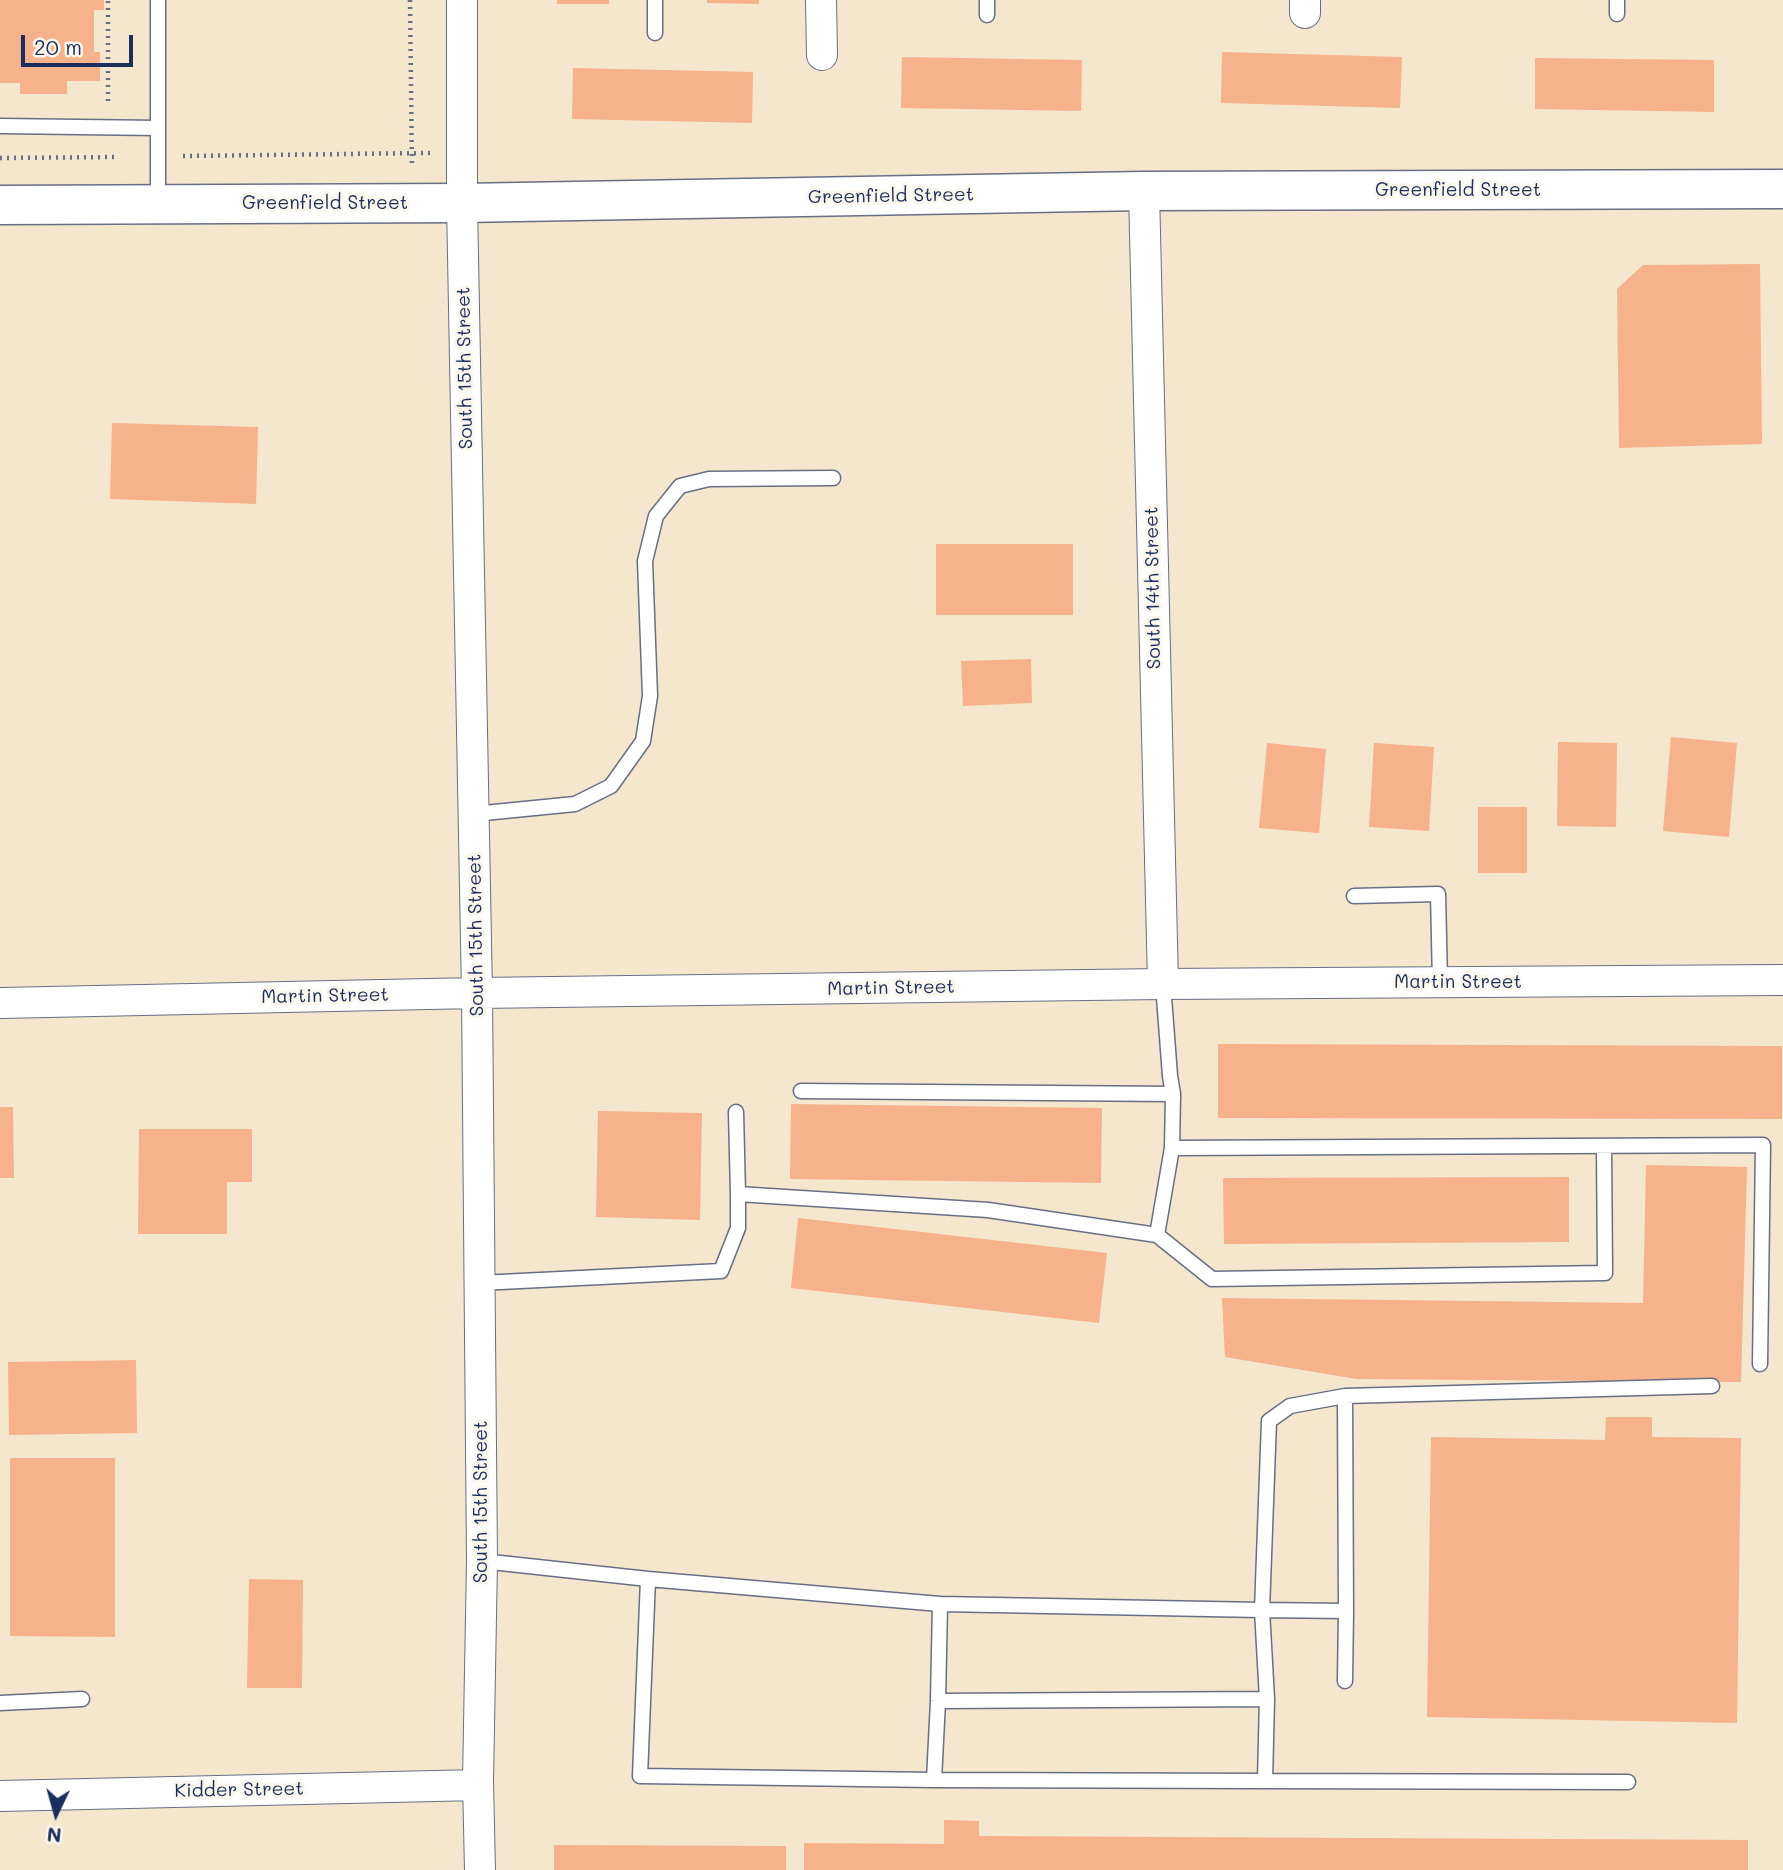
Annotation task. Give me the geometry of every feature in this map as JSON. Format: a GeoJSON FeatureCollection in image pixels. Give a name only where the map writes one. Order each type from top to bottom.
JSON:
{"type":"FeatureCollection","features":[{"type":"Feature","properties":{"kind":"main road","name":"Greenfield Street"},"geometry":{"type":"LineString","coordinates":[[0,205],[462,203],[1144,191],[1783,189]]}},
{"type":"Feature","properties":{"kind":"street","name":"South 15th Street"},"geometry":{"type":"LineString","coordinates":[[462,0],[462,203],[480,1283],[480,1870]]}},
{"type":"Feature","properties":{"kind":"street"},"geometry":{"type":"LineString","coordinates":[[821,0],[822,55]]}},
{"type":"Feature","properties":{"kind":"street","name":"South 14th Street"},"geometry":{"type":"LineString","coordinates":[[1144,191],[1163,984]]}},
{"type":"Feature","properties":{"kind":"street","name":"Martin Street"},"geometry":{"type":"LineString","coordinates":[[0,1003],[477,993],[1163,984],[1783,980]]}},
{"type":"Feature","properties":{"kind":"street","name":"Kidder Street"},"geometry":{"type":"LineString","coordinates":[[0,1796],[478,1785]]}},
{"type":"Feature","properties":{"kind":"lane"},"geometry":{"type":"LineString","coordinates":[[158,0],[158,204]]}},
{"type":"Feature","properties":{"kind":"lane"},"geometry":{"type":"LineString","coordinates":[[654,0],[655,33]]}},
{"type":"Feature","properties":{"kind":"lane"},"geometry":{"type":"LineString","coordinates":[[986,0],[987,15]]}},
{"type":"Feature","properties":{"kind":"lane"},"geometry":{"type":"LineString","coordinates":[[0,126],[158,128]]}},
{"type":"Feature","properties":{"kind":"lane"},"geometry":{"type":"LineString","coordinates":[[474,814],[575,804],[611,786],[643,741],[650,696],[645,561],[656,516],[680,486],[709,479],[834,478]]}},
{"type":"Feature","properties":{"kind":"lane"},"geometry":{"type":"LineString","coordinates":[[1354,896],[1438,894],[1440,982]]}},
{"type":"Feature","properties":{"kind":"lane"},"geometry":{"type":"LineString","coordinates":[[1157,1235],[1172,1147],[1173,1094],[1163,984]]}},
{"type":"Feature","properties":{"kind":"lane"},"geometry":{"type":"LineString","coordinates":[[801,1091],[1173,1094]]}},
{"type":"Feature","properties":{"kind":"lane"},"geometry":{"type":"LineString","coordinates":[[480,1283],[721,1271],[738,1228],[736,1112]]}},
{"type":"Feature","properties":{"kind":"lane"},"geometry":{"type":"LineString","coordinates":[[1172,1147],[1763,1145],[1760,1364]]}},
{"type":"Feature","properties":{"kind":"lane"},"geometry":{"type":"LineString","coordinates":[[738,1194],[988,1210],[1157,1235],[1212,1279],[1605,1273],[1604,1146]]}},
{"type":"Feature","properties":{"kind":"lane"},"geometry":{"type":"LineString","coordinates":[[1265,1781],[1267,1699],[1262,1610],[1269,1421],[1290,1406],[1345,1396],[1712,1386]]}},
{"type":"Feature","properties":{"kind":"lane"},"geometry":{"type":"LineString","coordinates":[[1345,1396],[1345,1681]]}},
{"type":"Feature","properties":{"kind":"lane"},"geometry":{"type":"LineString","coordinates":[[482,1560],[648,1580],[940,1604],[1346,1611]]}},
{"type":"Feature","properties":{"kind":"lane"},"geometry":{"type":"LineString","coordinates":[[648,1580],[640,1776],[934,1780],[1628,1782]]}},
{"type":"Feature","properties":{"kind":"lane"},"geometry":{"type":"LineString","coordinates":[[934,1780],[940,1604]]}},
{"type":"Feature","properties":{"kind":"lane"},"geometry":{"type":"LineString","coordinates":[[0,1703],[82,1699]]}},
{"type":"Feature","properties":{"kind":"lane"},"geometry":{"type":"LineString","coordinates":[[938,1701],[1267,1699]]}},
{"type":"Feature","properties":{"kind":"path"},"geometry":{"type":"LineString","coordinates":[[108,0],[108,87]]}},
{"type":"Feature","properties":{"kind":"path"},"geometry":{"type":"LineString","coordinates":[[410,0],[413,203]]}},
{"type":"Feature","properties":{"kind":"path"},"geometry":{"type":"LineString","coordinates":[[0,158],[462,152]]}},
{"type":"Feature","properties":{"kind":"building"},"geometry":{"type":"Polygon","coordinates":[[[0,0],[104,0],[104,10],[94,10],[94,52],[100,52],[100,81],[67,81],[67,94],[20,94],[20,83],[0,83],[0,0]]]}},
{"type":"Feature","properties":{"kind":"building"},"geometry":{"type":"Polygon","coordinates":[[[557,0],[609,0],[609,4],[557,4],[557,0]]]}},
{"type":"Feature","properties":{"kind":"building"},"geometry":{"type":"Polygon","coordinates":[[[707,0],[759,0],[759,4],[707,3],[707,0]]]}},
{"type":"Feature","properties":{"kind":"building"},"geometry":{"type":"Polygon","coordinates":[[[1222,52],[1402,57],[1400,108],[1221,103],[1222,52]]]}},
{"type":"Feature","properties":{"kind":"building"},"geometry":{"type":"Polygon","coordinates":[[[902,57],[1082,60],[1081,111],[901,108],[902,57]]]}},
{"type":"Feature","properties":{"kind":"building"},"geometry":{"type":"Polygon","coordinates":[[[1535,58],[1714,60],[1714,112],[1535,109],[1535,58]]]}},
{"type":"Feature","properties":{"kind":"building"},"geometry":{"type":"Polygon","coordinates":[[[573,68],[753,72],[752,123],[572,119],[573,68]]]}},
{"type":"Feature","properties":{"kind":"building"},"geometry":{"type":"Polygon","coordinates":[[[1760,264],[1762,444],[1619,448],[1617,289],[1643,265],[1760,264]]]}},
{"type":"Feature","properties":{"kind":"building"},"geometry":{"type":"Polygon","coordinates":[[[112,423],[258,427],[256,504],[110,499],[112,423]]]}},
{"type":"Feature","properties":{"kind":"building"},"geometry":{"type":"Polygon","coordinates":[[[936,544],[1073,544],[1073,615],[936,615],[936,544]]]}},
{"type":"Feature","properties":{"kind":"building"},"geometry":{"type":"Polygon","coordinates":[[[1031,659],[1032,703],[963,706],[961,661],[1031,659]]]}},
{"type":"Feature","properties":{"kind":"building"},"geometry":{"type":"Polygon","coordinates":[[[1671,737],[1737,743],[1729,837],[1663,831],[1671,737]]]}},
{"type":"Feature","properties":{"kind":"building"},"geometry":{"type":"Polygon","coordinates":[[[1558,742],[1617,743],[1616,827],[1557,826],[1558,742]]]}},
{"type":"Feature","properties":{"kind":"building"},"geometry":{"type":"Polygon","coordinates":[[[1267,743],[1326,749],[1319,833],[1259,828],[1267,743]]]}},
{"type":"Feature","properties":{"kind":"building"},"geometry":{"type":"Polygon","coordinates":[[[1374,743],[1434,747],[1429,831],[1369,827],[1374,743]]]}},
{"type":"Feature","properties":{"kind":"building"},"geometry":{"type":"Polygon","coordinates":[[[1478,807],[1527,807],[1527,873],[1478,873],[1478,807]]]}},
{"type":"Feature","properties":{"kind":"building"},"geometry":{"type":"Polygon","coordinates":[[[1218,1044],[1782,1046],[1782,1119],[1218,1118],[1218,1044]]]}},
{"type":"Feature","properties":{"kind":"building"},"geometry":{"type":"Polygon","coordinates":[[[791,1104],[1102,1108],[1101,1183],[790,1179],[791,1104]]]}},
{"type":"Feature","properties":{"kind":"building"},"geometry":{"type":"Polygon","coordinates":[[[0,1107],[13,1107],[14,1178],[0,1178],[0,1107]]]}},
{"type":"Feature","properties":{"kind":"building"},"geometry":{"type":"Polygon","coordinates":[[[598,1111],[702,1113],[700,1220],[596,1217],[598,1111]]]}},
{"type":"Feature","properties":{"kind":"building"},"geometry":{"type":"Polygon","coordinates":[[[139,1129],[252,1129],[252,1182],[227,1182],[227,1234],[138,1234],[139,1129]]]}},
{"type":"Feature","properties":{"kind":"building"},"geometry":{"type":"Polygon","coordinates":[[[1646,1165],[1747,1167],[1741,1382],[1356,1379],[1225,1357],[1222,1298],[1643,1303],[1646,1165]]]}},
{"type":"Feature","properties":{"kind":"building"},"geometry":{"type":"Polygon","coordinates":[[[1569,1177],[1569,1242],[1224,1244],[1223,1178],[1569,1177]]]}},
{"type":"Feature","properties":{"kind":"building"},"geometry":{"type":"Polygon","coordinates":[[[798,1218],[1107,1253],[1099,1323],[791,1288],[798,1218]]]}},
{"type":"Feature","properties":{"kind":"building"},"geometry":{"type":"Polygon","coordinates":[[[136,1360],[137,1433],[9,1435],[8,1362],[136,1360]]]}},
{"type":"Feature","properties":{"kind":"building"},"geometry":{"type":"Polygon","coordinates":[[[1606,1417],[1652,1417],[1652,1437],[1741,1438],[1737,1723],[1427,1717],[1431,1437],[1605,1440],[1606,1417]]]}},
{"type":"Feature","properties":{"kind":"building"},"geometry":{"type":"Polygon","coordinates":[[[10,1458],[115,1458],[115,1637],[10,1636],[10,1458]]]}},
{"type":"Feature","properties":{"kind":"building"},"geometry":{"type":"Polygon","coordinates":[[[249,1579],[303,1580],[302,1688],[247,1688],[249,1579]]]}},
{"type":"Feature","properties":{"kind":"building"},"geometry":{"type":"Polygon","coordinates":[[[944,1820],[979,1821],[979,1836],[1748,1840],[1748,1870],[804,1870],[804,1843],[944,1844],[944,1820]]]}},
{"type":"Feature","properties":{"kind":"building"},"geometry":{"type":"Polygon","coordinates":[[[554,1845],[786,1846],[786,1870],[554,1870],[554,1845]]]}}]}
